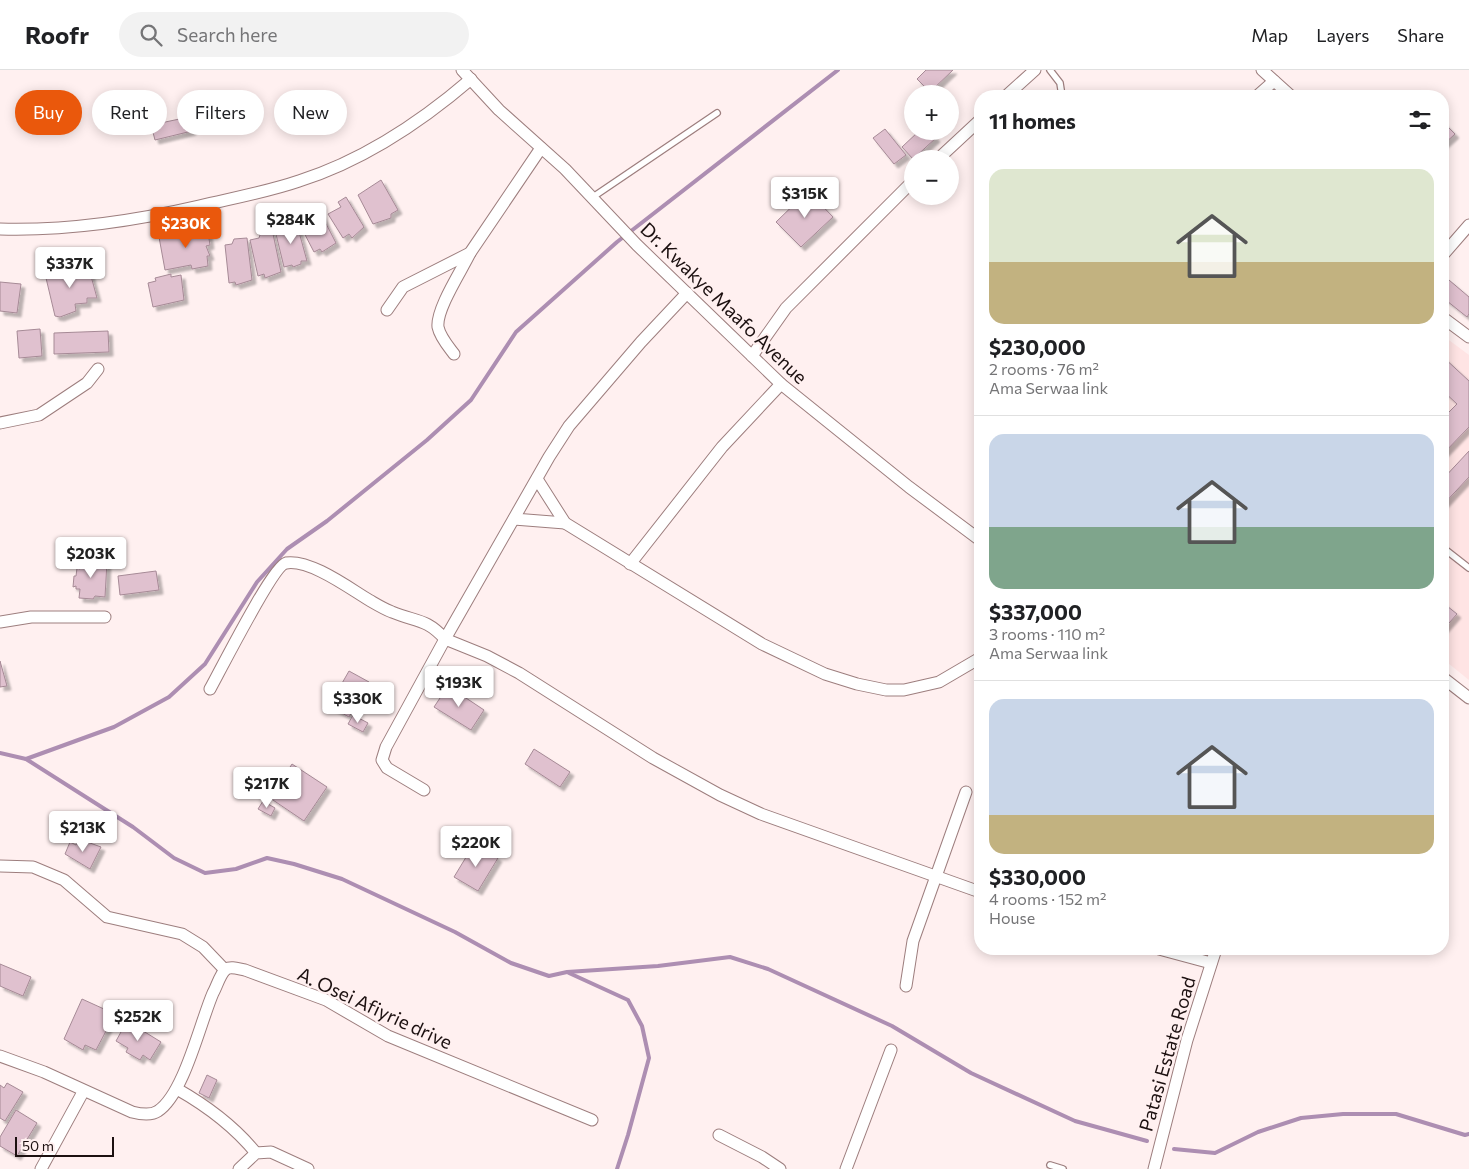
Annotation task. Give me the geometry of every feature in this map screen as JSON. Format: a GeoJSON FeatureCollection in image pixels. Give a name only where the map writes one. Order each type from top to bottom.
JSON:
{"type":"FeatureCollection","features":[{"type":"Feature","properties":{"kind":"street","name":"Dr. Kwakye Maafo Avenue"},"geometry":{"type":"LineString","coordinates":[[462,70],[499,110],[592,197],[687,294],[780,384],[909,487],[974,536]]}},
{"type":"Feature","properties":{"kind":"street"},"geometry":{"type":"LineString","coordinates":[[1013,90],[1035,70]]}},
{"type":"Feature","properties":{"kind":"street"},"geometry":{"type":"LineString","coordinates":[[1262,70],[1284,90]]}},
{"type":"Feature","properties":{"kind":"street"},"geometry":{"type":"LineString","coordinates":[[0,229],[35,229],[103,224],[143,218],[300,181],[342,164],[392,137],[430,112],[471,79]]}},
{"type":"Feature","properties":{"kind":"street"},"geometry":{"type":"LineString","coordinates":[[1264,90],[1274,81]]}},
{"type":"Feature","properties":{"kind":"street"},"geometry":{"type":"LineString","coordinates":[[948,150],[974,126]]}},
{"type":"Feature","properties":{"kind":"street"},"geometry":{"type":"LineString","coordinates":[[454,354],[441,335],[438,321],[446,302],[470,253],[541,148]]}},
{"type":"Feature","properties":{"kind":"street"},"geometry":{"type":"LineString","coordinates":[[752,356],[786,308],[904,190]]}},
{"type":"Feature","properties":{"kind":"street"},"geometry":{"type":"LineString","coordinates":[[1449,248],[1469,226]]}},
{"type":"Feature","properties":{"kind":"street"},"geometry":{"type":"LineString","coordinates":[[387,310],[403,287],[470,253]]}},
{"type":"Feature","properties":{"kind":"street"},"geometry":{"type":"LineString","coordinates":[[424,790],[387,768],[382,760],[386,747],[445,639],[569,426],[641,342],[687,294]]}},
{"type":"Feature","properties":{"kind":"street"},"geometry":{"type":"LineString","coordinates":[[1449,322],[1469,337]]}},
{"type":"Feature","properties":{"kind":"street"},"geometry":{"type":"LineString","coordinates":[[0,423],[39,415],[87,383],[98,369]]}},
{"type":"Feature","properties":{"kind":"street"},"geometry":{"type":"LineString","coordinates":[[630,564],[722,447],[780,384]]}},
{"type":"Feature","properties":{"kind":"street"},"geometry":{"type":"LineString","coordinates":[[537,479],[565,523],[762,644],[825,674],[856,684],[886,690],[919,688],[939,682],[974,662]]}},
{"type":"Feature","properties":{"kind":"street"},"geometry":{"type":"LineString","coordinates":[[514,519],[565,523]]}},
{"type":"Feature","properties":{"kind":"street"},"geometry":{"type":"LineString","coordinates":[[210,689],[267,586],[280,567],[288,563],[296,563],[323,573],[392,612],[425,622],[445,639],[512,670],[654,758],[720,795],[761,814],[974,890]]}},
{"type":"Feature","properties":{"kind":"street"},"geometry":{"type":"LineString","coordinates":[[0,622],[31,617],[105,617]]}},
{"type":"Feature","properties":{"kind":"street"},"geometry":{"type":"LineString","coordinates":[[1449,682],[1469,698]]}},
{"type":"Feature","properties":{"kind":"street"},"geometry":{"type":"LineString","coordinates":[[906,986],[913,941],[934,876],[966,792]]}},
{"type":"Feature","properties":{"kind":"street"},"geometry":{"type":"LineString","coordinates":[[0,866],[33,867],[64,880],[107,917],[182,934],[202,947],[225,970],[207,1008],[177,1089],[169,1102],[157,1112],[143,1114],[132,1112],[84,1092],[44,1072],[0,1056]]}},
{"type":"Feature","properties":{"kind":"street"},"geometry":{"type":"LineString","coordinates":[[1181,955],[1211,963]]}},
{"type":"Feature","properties":{"kind":"street","name":"Patasi Estate Road"},"geometry":{"type":"LineString","coordinates":[[1154,1169],[1184,1049],[1214,955]]}},
{"type":"Feature","properties":{"kind":"street","name":"A. Osei Afiyrie drive"},"geometry":{"type":"LineString","coordinates":[[225,970],[231,967],[245,970],[326,1000],[388,1036],[592,1120]]}},
{"type":"Feature","properties":{"kind":"street"},"geometry":{"type":"LineString","coordinates":[[846,1169],[891,1050]]}},
{"type":"Feature","properties":{"kind":"street"},"geometry":{"type":"LineString","coordinates":[[177,1089],[208,1108],[238,1132],[256,1153]]}},
{"type":"Feature","properties":{"kind":"street"},"geometry":{"type":"LineString","coordinates":[[41,1169],[84,1092]]}},
{"type":"Feature","properties":{"kind":"street"},"geometry":{"type":"LineString","coordinates":[[719,1136],[762,1157],[780,1169]]}},
{"type":"Feature","properties":{"kind":"street"},"geometry":{"type":"LineString","coordinates":[[238,1169],[256,1153],[271,1152],[308,1169]]}},
{"type":"Feature","properties":{"kind":"lane"},"geometry":{"type":"LineString","coordinates":[[1050,70],[1060,84],[1061,90]]}},
{"type":"Feature","properties":{"kind":"lane"},"geometry":{"type":"LineString","coordinates":[[592,197],[717,113]]}},
{"type":"Feature","properties":{"kind":"lane"},"geometry":{"type":"LineString","coordinates":[[1449,552],[1469,568]]}},
{"type":"Feature","properties":{"kind":"lane"},"geometry":{"type":"LineString","coordinates":[[1050,1164],[1063,1169]]}},
{"type":"Feature","properties":{"kind":"shaded area"},"geometry":{"type":"Polygon","coordinates":[[[1449,340],[1469,355],[1469,680],[1449,664],[1449,340]]]}},
{"type":"Feature","properties":{"kind":"building"},"geometry":{"type":"Polygon","coordinates":[[[926,70],[953,70],[937,85],[923,85],[917,79],[926,70]]]}},
{"type":"Feature","properties":{"kind":"building"},"geometry":{"type":"Polygon","coordinates":[[[177,120],[177,135],[155,140],[154,135],[167,135],[167,122],[177,120]]]}},
{"type":"Feature","properties":{"kind":"building"},"geometry":{"type":"Polygon","coordinates":[[[1449,128],[1455,134],[1449,140],[1449,128]]]}},
{"type":"Feature","properties":{"kind":"building"},"geometry":{"type":"Polygon","coordinates":[[[885,129],[904,153],[904,156],[894,164],[873,138],[885,129]]]}},
{"type":"Feature","properties":{"kind":"building"},"geometry":{"type":"Polygon","coordinates":[[[909,140],[934,140],[923,150],[905,150],[902,147],[909,140]]]}},
{"type":"Feature","properties":{"kind":"building"},"geometry":{"type":"Polygon","coordinates":[[[381,180],[398,210],[391,214],[391,218],[373,224],[358,195],[381,180]]]}},
{"type":"Feature","properties":{"kind":"building"},"geometry":{"type":"Polygon","coordinates":[[[808,191],[833,217],[801,247],[776,222],[808,191]]]}},
{"type":"Feature","properties":{"kind":"building"},"geometry":{"type":"Polygon","coordinates":[[[346,197],[364,227],[352,238],[349,234],[343,238],[328,214],[341,207],[338,202],[346,197]]]}},
{"type":"Feature","properties":{"kind":"building"},"geometry":{"type":"Polygon","coordinates":[[[319,210],[336,243],[322,252],[320,249],[314,252],[301,227],[311,221],[308,216],[319,210]]]}},
{"type":"Feature","properties":{"kind":"building"},"geometry":{"type":"Polygon","coordinates":[[[296,221],[307,261],[301,261],[301,264],[293,267],[292,265],[284,267],[274,226],[283,229],[288,223],[296,221]]]}},
{"type":"Feature","properties":{"kind":"building"},"geometry":{"type":"Polygon","coordinates":[[[207,226],[210,245],[206,246],[210,256],[207,256],[208,266],[192,269],[191,265],[165,270],[159,237],[178,234],[187,235],[186,229],[207,226]]]}},
{"type":"Feature","properties":{"kind":"building"},"geometry":{"type":"Polygon","coordinates":[[[272,229],[281,272],[265,278],[264,274],[258,276],[250,240],[259,238],[261,232],[272,229]]]}},
{"type":"Feature","properties":{"kind":"building"},"geometry":{"type":"Polygon","coordinates":[[[247,238],[252,280],[236,285],[235,282],[229,283],[225,245],[232,244],[234,239],[247,238]]]}},
{"type":"Feature","properties":{"kind":"building"},"geometry":{"type":"Polygon","coordinates":[[[88,265],[97,298],[87,298],[87,303],[75,304],[76,311],[60,317],[55,316],[46,278],[57,273],[56,269],[68,266],[70,270],[88,265]]]}},
{"type":"Feature","properties":{"kind":"building"},"geometry":{"type":"Polygon","coordinates":[[[171,274],[171,277],[181,275],[184,300],[153,307],[148,283],[156,281],[155,278],[171,274]]]}},
{"type":"Feature","properties":{"kind":"building"},"geometry":{"type":"Polygon","coordinates":[[[1449,280],[1469,297],[1469,314],[1467,317],[1449,303],[1449,280]]]}},
{"type":"Feature","properties":{"kind":"building"},"geometry":{"type":"Polygon","coordinates":[[[0,282],[21,284],[17,313],[0,311],[0,282]]]}},
{"type":"Feature","properties":{"kind":"building"},"geometry":{"type":"Polygon","coordinates":[[[40,329],[42,356],[19,358],[17,331],[40,329]]]}},
{"type":"Feature","properties":{"kind":"building"},"geometry":{"type":"Polygon","coordinates":[[[108,331],[109,352],[54,354],[54,333],[108,331]]]}},
{"type":"Feature","properties":{"kind":"building"},"geometry":{"type":"Polygon","coordinates":[[[1449,362],[1469,381],[1469,427],[1449,448],[1449,412],[1457,404],[1449,397],[1449,362]]]}},
{"type":"Feature","properties":{"kind":"building"},"geometry":{"type":"Polygon","coordinates":[[[1469,451],[1469,477],[1449,498],[1449,472],[1469,451]]]}},
{"type":"Feature","properties":{"kind":"building"},"geometry":{"type":"Polygon","coordinates":[[[80,561],[107,562],[105,597],[95,596],[93,599],[79,598],[80,589],[76,589],[76,586],[73,587],[77,568],[80,569],[80,561]]]}},
{"type":"Feature","properties":{"kind":"building"},"geometry":{"type":"Polygon","coordinates":[[[156,571],[159,590],[120,595],[118,576],[156,571]]]}},
{"type":"Feature","properties":{"kind":"building"},"geometry":{"type":"Polygon","coordinates":[[[1449,608],[1457,614],[1449,623],[1449,608]]]}},
{"type":"Feature","properties":{"kind":"building"},"geometry":{"type":"Polygon","coordinates":[[[0,661],[7,686],[0,687],[0,661]]]}},
{"type":"Feature","properties":{"kind":"building"},"geometry":{"type":"Polygon","coordinates":[[[349,671],[369,682],[349,717],[329,706],[349,671]]]}},
{"type":"Feature","properties":{"kind":"building"},"geometry":{"type":"Polygon","coordinates":[[[448,686],[484,710],[471,730],[434,707],[448,686]]]}},
{"type":"Feature","properties":{"kind":"building"},"geometry":{"type":"Polygon","coordinates":[[[353,715],[368,723],[363,732],[348,724],[353,715]]]}},
{"type":"Feature","properties":{"kind":"building"},"geometry":{"type":"Polygon","coordinates":[[[534,749],[570,772],[560,787],[525,764],[534,749]]]}},
{"type":"Feature","properties":{"kind":"building"},"geometry":{"type":"Polygon","coordinates":[[[292,764],[327,787],[304,821],[270,798],[292,764]]]}},
{"type":"Feature","properties":{"kind":"building"},"geometry":{"type":"Polygon","coordinates":[[[263,801],[275,808],[271,816],[258,809],[263,801]]]}},
{"type":"Feature","properties":{"kind":"building"},"geometry":{"type":"Polygon","coordinates":[[[79,839],[101,847],[90,869],[65,854],[70,842],[76,845],[79,839]]]}},
{"type":"Feature","properties":{"kind":"building"},"geometry":{"type":"Polygon","coordinates":[[[474,844],[498,858],[478,891],[454,877],[474,844]]]}},
{"type":"Feature","properties":{"kind":"building"},"geometry":{"type":"Polygon","coordinates":[[[0,964],[31,977],[23,996],[0,986],[0,964]]]}},
{"type":"Feature","properties":{"kind":"building"},"geometry":{"type":"Polygon","coordinates":[[[82,999],[115,1014],[96,1050],[85,1045],[83,1050],[64,1039],[82,999]]]}},
{"type":"Feature","properties":{"kind":"building"},"geometry":{"type":"Polygon","coordinates":[[[127,1021],[161,1042],[150,1060],[143,1055],[140,1060],[126,1052],[128,1048],[116,1041],[127,1021]]]}},
{"type":"Feature","properties":{"kind":"building"},"geometry":{"type":"Polygon","coordinates":[[[207,1075],[217,1080],[209,1098],[199,1093],[207,1075]]]}},
{"type":"Feature","properties":{"kind":"building"},"geometry":{"type":"Polygon","coordinates":[[[7,1083],[23,1092],[5,1121],[0,1118],[0,1085],[4,1088],[7,1083]]]}},
{"type":"Feature","properties":{"kind":"building"},"geometry":{"type":"Polygon","coordinates":[[[16,1110],[37,1123],[17,1156],[0,1146],[0,1137],[16,1110]]]}},
{"type":"Feature","properties":{"kind":"waterway"},"geometry":{"type":"LineString","coordinates":[[26,759],[114,727],[169,697],[205,664],[257,582],[287,549],[327,521],[427,440],[471,400],[516,332],[617,242],[838,70]]}},
{"type":"Feature","properties":{"kind":"waterway"},"geometry":{"type":"LineString","coordinates":[[0,753],[26,759],[133,827],[174,858],[205,873],[236,869],[267,858],[294,864],[342,879],[455,932],[511,963],[549,976],[567,972],[658,966],[730,957],[768,969],[892,1026],[971,1073],[1075,1121],[1147,1141]]}},
{"type":"Feature","properties":{"kind":"waterway"},"geometry":{"type":"LineString","coordinates":[[569,973],[628,1000],[642,1026],[649,1058],[617,1169]]}},
{"type":"Feature","properties":{"kind":"waterway"},"geometry":{"type":"LineString","coordinates":[[1174,1149],[1215,1153],[1258,1132],[1301,1118],[1343,1114],[1396,1114],[1465,1135],[1469,1134]]}}]}
